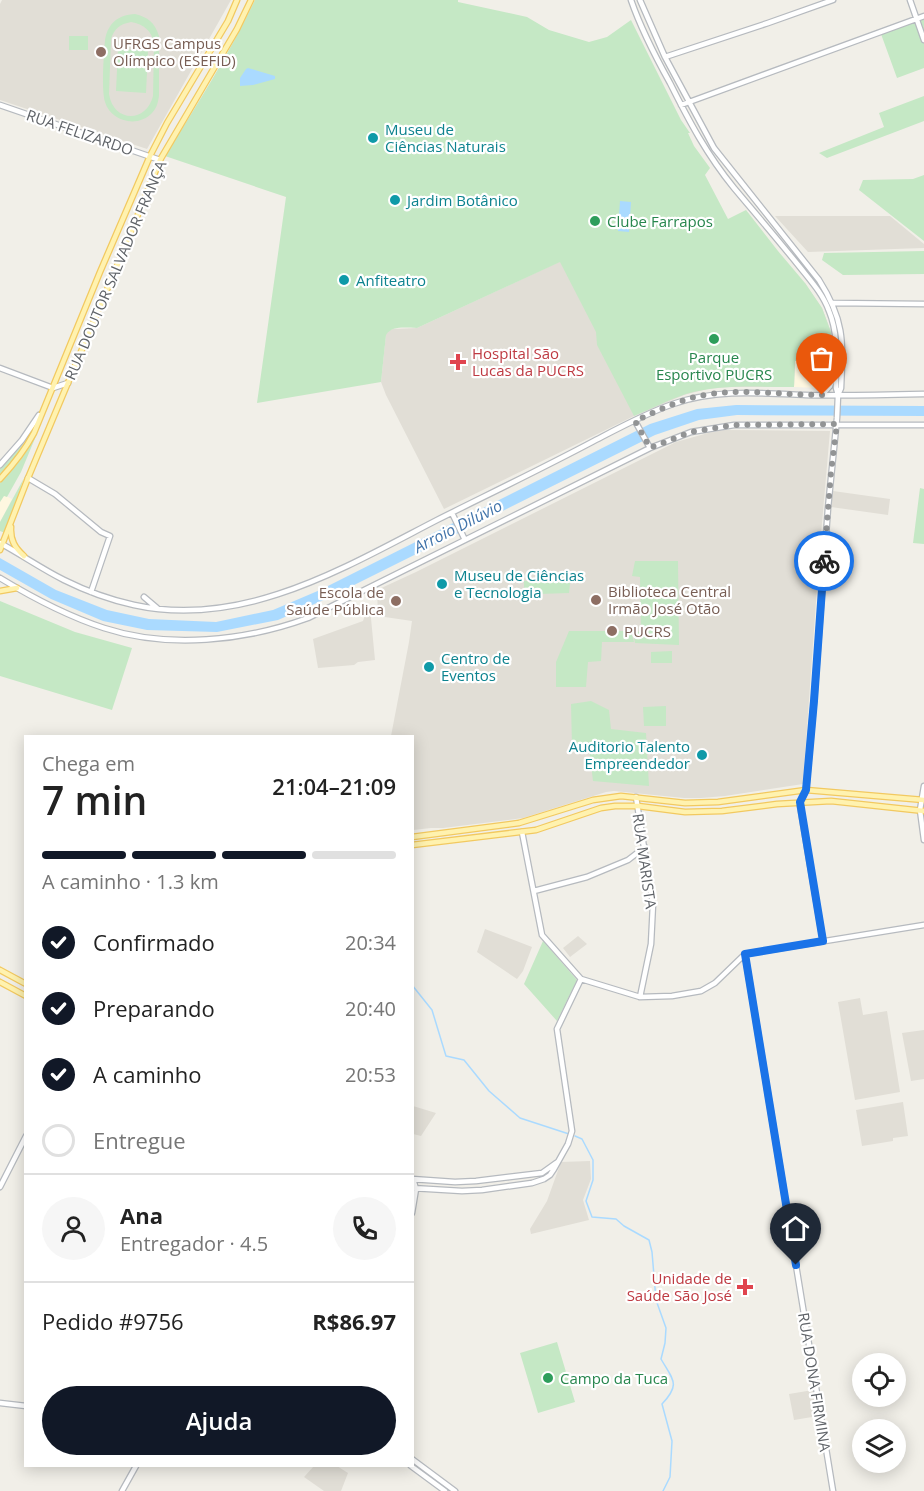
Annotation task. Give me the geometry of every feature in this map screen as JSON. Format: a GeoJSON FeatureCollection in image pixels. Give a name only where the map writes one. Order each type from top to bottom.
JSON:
{"type":"FeatureCollection","features":[{"type":"Feature","properties":{"kind":"main road","name":"RUA DOUTOR SALVADOR FRANÇA"},"geometry":{"type":"LineString","coordinates":[[0,479],[25,449],[34,433],[150,156],[228,21],[237,0]]}},
{"type":"Feature","properties":{"kind":"main road","name":"RUA DOUTOR SALVADOR FRANÇA"},"geometry":{"type":"LineString","coordinates":[[0,550],[160,160],[237,29],[251,0]]}},
{"type":"Feature","properties":{"kind":"main road"},"geometry":{"type":"LineString","coordinates":[[632,0],[641,26],[707,152],[814,285],[840,324]]}},
{"type":"Feature","properties":{"kind":"main road"},"geometry":{"type":"LineString","coordinates":[[640,0],[664,57],[714,148],[819,280],[833,303],[840,324],[843,349],[841,388],[838,398],[828,508],[806,790],[800,802],[823,941]]}},
{"type":"Feature","properties":{"kind":"main road"},"geometry":{"type":"LineString","coordinates":[[664,57],[833,0]]}},
{"type":"Feature","properties":{"kind":"main road"},"geometry":{"type":"LineString","coordinates":[[910,0],[924,40]]}},
{"type":"Feature","properties":{"kind":"main road"},"geometry":{"type":"LineString","coordinates":[[681,105],[924,16]]}},
{"type":"Feature","properties":{"kind":"main road","name":"RUA FELIZARDO"},"geometry":{"type":"LineString","coordinates":[[0,105],[160,160]]}},
{"type":"Feature","properties":{"kind":"main road"},"geometry":{"type":"LineString","coordinates":[[757,215],[764,210]]}},
{"type":"Feature","properties":{"kind":"main road"},"geometry":{"type":"LineString","coordinates":[[833,303],[924,304]]}},
{"type":"Feature","properties":{"kind":"main road"},"geometry":{"type":"LineString","coordinates":[[827,304],[836,336],[838,398]]}},
{"type":"Feature","properties":{"kind":"main road"},"geometry":{"type":"LineString","coordinates":[[0,368],[53,388],[68,383]]}},
{"type":"Feature","properties":{"kind":"main road"},"geometry":{"type":"LineString","coordinates":[[822,395],[832,382],[836,368]]}},
{"type":"Feature","properties":{"kind":"main road"},"geometry":{"type":"LineString","coordinates":[[1,544],[63,579],[91,592],[129,604],[201,611],[227,608],[282,594],[360,560],[672,404],[708,394],[740,392],[822,395],[838,398],[924,394]]}},
{"type":"Feature","properties":{"kind":"main road","name":"RUA DOUTOR SALVADOR FRANÇA"},"geometry":{"type":"LineString","coordinates":[[0,465],[37,420],[47,401]]}},
{"type":"Feature","properties":{"kind":"main road"},"geometry":{"type":"LineString","coordinates":[[635,421],[649,445]]}},
{"type":"Feature","properties":{"kind":"main road"},"geometry":{"type":"LineString","coordinates":[[0,578],[51,606],[104,628],[131,635],[159,639],[212,639],[241,636],[293,624],[308,618],[649,445],[691,432],[734,425],[924,425]]}},
{"type":"Feature","properties":{"kind":"main road"},"geometry":{"type":"LineString","coordinates":[[28,478],[55,494],[101,532],[110,536],[91,592]]}},
{"type":"Feature","properties":{"kind":"main road"},"geometry":{"type":"LineString","coordinates":[[452,513],[464,538]]}},
{"type":"Feature","properties":{"kind":"main road"},"geometry":{"type":"LineString","coordinates":[[12,521],[10,531],[12,540],[16,549],[24,556]]}},
{"type":"Feature","properties":{"kind":"main road"},"geometry":{"type":"LineString","coordinates":[[0,591],[17,588]]}},
{"type":"Feature","properties":{"kind":"main road"},"geometry":{"type":"LineString","coordinates":[[144,597],[157,608]]}},
{"type":"Feature","properties":{"kind":"main road"},"geometry":{"type":"LineString","coordinates":[[129,604],[136,601]]}},
{"type":"Feature","properties":{"kind":"main road"},"geometry":{"type":"LineString","coordinates":[[924,786],[922,811],[924,840]]}},
{"type":"Feature","properties":{"kind":"main road"},"geometry":{"type":"LineString","coordinates":[[414,837],[519,823],[604,798],[636,797],[685,803],[718,802],[806,790],[923,800]]}},
{"type":"Feature","properties":{"kind":"main road","name":"RUA MARISTA"},"geometry":{"type":"LineString","coordinates":[[636,797],[653,904],[651,945],[640,997]]}},
{"type":"Feature","properties":{"kind":"main road"},"geometry":{"type":"LineString","coordinates":[[414,845],[536,830],[601,808],[615,806],[638,806],[685,812],[831,801],[922,811]]}},
{"type":"Feature","properties":{"kind":"main road"},"geometry":{"type":"LineString","coordinates":[[522,832],[542,935],[581,980],[640,997],[672,996],[701,991],[715,983],[745,954],[924,925]]}},
{"type":"Feature","properties":{"kind":"main road"},"geometry":{"type":"LineString","coordinates":[[534,891],[586,877],[628,860],[645,847]]}},
{"type":"Feature","properties":{"kind":"main road","name":"RUA DONA FIRMINA"},"geometry":{"type":"LineString","coordinates":[[745,954],[833,1491]]}},
{"type":"Feature","properties":{"kind":"main road"},"geometry":{"type":"LineString","coordinates":[[0,970],[24,983]]}},
{"type":"Feature","properties":{"kind":"main road"},"geometry":{"type":"LineString","coordinates":[[414,1188],[482,1190],[532,1183],[550,1175],[568,1144],[572,1131],[557,1029],[581,980]]}},
{"type":"Feature","properties":{"kind":"main road"},"geometry":{"type":"LineString","coordinates":[[0,982],[24,995]]}},
{"type":"Feature","properties":{"kind":"main road"},"geometry":{"type":"LineString","coordinates":[[0,1187],[24,1140]]}},
{"type":"Feature","properties":{"kind":"main road"},"geometry":{"type":"LineString","coordinates":[[414,1179],[455,1182],[542,1173],[558,1161]]}},
{"type":"Feature","properties":{"kind":"main road"},"geometry":{"type":"LineString","coordinates":[[532,1174],[532,1183]]}},
{"type":"Feature","properties":{"kind":"main road"},"geometry":{"type":"LineString","coordinates":[[0,1403],[24,1406]]}},
{"type":"Feature","properties":{"kind":"main road"},"geometry":{"type":"LineString","coordinates":[[414,1460],[456,1491]]}},
{"type":"Feature","properties":{"kind":"main road"},"geometry":{"type":"LineString","coordinates":[[122,1491],[135,1467]]}},
{"type":"Feature","properties":{"kind":"main road"},"geometry":{"type":"LineString","coordinates":[[412,1467],[445,1491]]}},
{"type":"Feature","properties":{"kind":"shaded area","name":"UFRGS Campus Olímpico (ESEFID)"},"geometry":{"type":"Polygon","coordinates":[[[2,0],[231,0],[147,149],[0,100],[0,4],[2,0]]]}},
{"type":"Feature","properties":{"kind":"shaded area"},"geometry":{"type":"Polygon","coordinates":[[[775,216],[890,216],[924,244],[924,248],[808,252],[775,216]]]}},
{"type":"Feature","properties":{"kind":"shaded area"},"geometry":{"type":"Polygon","coordinates":[[[561,261],[805,283],[822,308],[831,332],[831,362],[795,361],[794,387],[729,387],[707,389],[684,395],[634,416],[444,509],[381,382],[386,334],[393,329],[417,328],[561,261]]]}},
{"type":"Feature","properties":{"kind":"shaded area"},"geometry":{"type":"Polygon","coordinates":[[[795,361],[831,362],[830,380],[820,388],[794,387],[795,361]]]}},
{"type":"Feature","properties":{"kind":"shaded area","name":"PUCRS"},"geometry":{"type":"Polygon","coordinates":[[[725,430],[830,431],[803,784],[701,798],[614,791],[523,818],[414,830],[414,735],[391,735],[412,621],[378,616],[377,590],[676,442],[725,430]]]}},
{"type":"Feature","properties":{"kind":"shaded area"},"geometry":{"type":"Polygon","coordinates":[[[833,491],[890,499],[888,515],[831,507],[833,491]]]}},
{"type":"Feature","properties":{"kind":"shaded area"},"geometry":{"type":"Polygon","coordinates":[[[4,495],[12,499],[0,522],[0,502],[4,495]]]}},
{"type":"Feature","properties":{"kind":"shaded area"},"geometry":{"type":"Polygon","coordinates":[[[368,607],[370,608],[375,660],[358,662],[354,665],[318,668],[313,639],[363,621],[368,607]]]}},
{"type":"Feature","properties":{"kind":"shaded area"},"geometry":{"type":"Polygon","coordinates":[[[485,929],[532,947],[523,971],[517,979],[477,952],[485,929]]]}},
{"type":"Feature","properties":{"kind":"shaded area"},"geometry":{"type":"Polygon","coordinates":[[[578,936],[587,944],[570,957],[563,948],[578,936]]]}},
{"type":"Feature","properties":{"kind":"shaded area"},"geometry":{"type":"Polygon","coordinates":[[[860,998],[863,1015],[887,1011],[900,1092],[855,1100],[838,1002],[860,998]]]}},
{"type":"Feature","properties":{"kind":"shaded area"},"geometry":{"type":"Polygon","coordinates":[[[924,1030],[924,1079],[911,1081],[902,1033],[924,1030]]]}},
{"type":"Feature","properties":{"kind":"shaded area"},"geometry":{"type":"Polygon","coordinates":[[[903,1102],[908,1136],[862,1146],[856,1110],[903,1102]]]}},
{"type":"Feature","properties":{"kind":"shaded area"},"geometry":{"type":"Polygon","coordinates":[[[414,1106],[436,1113],[421,1136],[414,1134],[414,1106]]]}},
{"type":"Feature","properties":{"kind":"shaded area"},"geometry":{"type":"Polygon","coordinates":[[[590,1161],[591,1179],[583,1200],[589,1220],[531,1234],[530,1229],[547,1201],[561,1162],[590,1161]]]}},
{"type":"Feature","properties":{"kind":"shaded area"},"geometry":{"type":"Polygon","coordinates":[[[813,1390],[818,1416],[794,1420],[789,1394],[813,1390]]]}},
{"type":"Feature","properties":{"kind":"shaded area"},"geometry":{"type":"Polygon","coordinates":[[[313,1467],[339,1467],[348,1473],[341,1491],[324,1491],[304,1477],[313,1467]]]}},
{"type":"Feature","properties":{"kind":"green space","name":"Jardim Botânico"},"geometry":{"type":"Polygon","coordinates":[[[255,0],[458,0],[458,2],[527,17],[549,30],[589,42],[607,37],[631,20],[681,120],[690,133],[688,133],[694,146],[710,168],[705,175],[728,219],[746,210],[805,283],[822,308],[831,332],[831,362],[795,361],[794,387],[740,387],[699,391],[679,396],[634,416],[597,345],[596,332],[560,262],[417,328],[400,328],[389,332],[386,335],[381,382],[257,403],[286,197],[165,156],[224,60],[255,0]]]}},
{"type":"Feature","properties":{"kind":"green space"},"geometry":{"type":"Polygon","coordinates":[[[135,14],[147,19],[153,24],[159,36],[159,96],[154,111],[146,118],[125,121],[108,109],[103,89],[103,72],[106,34],[115,21],[135,14]],[[131,22],[121,26],[114,32],[111,39],[109,94],[117,110],[130,116],[144,111],[153,96],[153,39],[147,29],[131,22]]]}},
{"type":"Feature","properties":{"kind":"green space"},"geometry":{"type":"Polygon","coordinates":[[[924,19],[924,68],[897,78],[881,34],[924,19]]]}},
{"type":"Feature","properties":{"kind":"green space"},"geometry":{"type":"Polygon","coordinates":[[[69,36],[88,36],[88,50],[69,50],[69,36]]]}},
{"type":"Feature","properties":{"kind":"green space"},"geometry":{"type":"Polygon","coordinates":[[[118,49],[148,51],[146,93],[116,91],[118,49]]]}},
{"type":"Feature","properties":{"kind":"green space"},"geometry":{"type":"Polygon","coordinates":[[[924,96],[924,121],[827,158],[819,153],[884,127],[879,113],[924,96]]]}},
{"type":"Feature","properties":{"kind":"green space"},"geometry":{"type":"Polygon","coordinates":[[[924,175],[924,241],[859,190],[863,180],[913,179],[924,175]]]}},
{"type":"Feature","properties":{"kind":"green space"},"geometry":{"type":"Polygon","coordinates":[[[924,251],[924,274],[843,275],[822,260],[824,253],[924,251]]]}},
{"type":"Feature","properties":{"kind":"green space"},"geometry":{"type":"Polygon","coordinates":[[[31,429],[18,453],[0,474],[0,465],[31,429]]]}},
{"type":"Feature","properties":{"kind":"green space"},"geometry":{"type":"Polygon","coordinates":[[[36,436],[21,472],[7,497],[4,496],[0,502],[0,483],[20,461],[36,436]]]}},
{"type":"Feature","properties":{"kind":"green space"},"geometry":{"type":"Polygon","coordinates":[[[24,478],[5,533],[0,531],[0,522],[24,478]]]}},
{"type":"Feature","properties":{"kind":"green space"},"geometry":{"type":"Polygon","coordinates":[[[920,488],[924,489],[924,544],[913,543],[920,488]]]}},
{"type":"Feature","properties":{"kind":"green space"},"geometry":{"type":"Polygon","coordinates":[[[635,561],[678,561],[679,645],[635,643],[633,633],[641,631],[640,577],[632,576],[635,561]]]}},
{"type":"Feature","properties":{"kind":"green space"},"geometry":{"type":"Polygon","coordinates":[[[571,574],[569,593],[524,592],[524,581],[555,579],[571,574]]]}},
{"type":"Feature","properties":{"kind":"green space"},"geometry":{"type":"Polygon","coordinates":[[[0,601],[75,632],[132,648],[112,710],[0,676],[0,601]]]}},
{"type":"Feature","properties":{"kind":"green space"},"geometry":{"type":"Polygon","coordinates":[[[569,631],[631,631],[634,642],[602,642],[601,661],[588,662],[586,687],[556,687],[556,662],[569,631]]]}},
{"type":"Feature","properties":{"kind":"green space"},"geometry":{"type":"Polygon","coordinates":[[[672,651],[672,663],[651,663],[651,652],[672,651]]]}},
{"type":"Feature","properties":{"kind":"green space"},"geometry":{"type":"Polygon","coordinates":[[[591,701],[609,710],[611,729],[646,733],[649,786],[593,781],[589,748],[572,747],[571,704],[591,701]]]}},
{"type":"Feature","properties":{"kind":"green space"},"geometry":{"type":"Polygon","coordinates":[[[666,706],[666,726],[644,726],[643,707],[666,706]]]}},
{"type":"Feature","properties":{"kind":"green space"},"geometry":{"type":"Polygon","coordinates":[[[543,941],[577,980],[557,1021],[524,984],[543,941]]]}},
{"type":"Feature","properties":{"kind":"green space","name":"Campo da Tuca"},"geometry":{"type":"Polygon","coordinates":[[[557,1342],[575,1402],[538,1413],[520,1353],[557,1342]]]}},
{"type":"Feature","properties":{"kind":"water"},"geometry":{"type":"Polygon","coordinates":[[[248,68],[275,76],[275,79],[240,86],[240,78],[248,68]]]}},
{"type":"Feature","properties":{"kind":"water"},"geometry":{"type":"Polygon","coordinates":[[[620,201],[631,202],[629,232],[618,231],[620,201]]]}},
{"type":"Feature","properties":{"kind":"water","name":"Arroio Dilúvio"},"geometry":{"type":"Polygon","coordinates":[[[736,405],[924,406],[924,416],[737,415],[699,420],[655,435],[328,598],[278,620],[217,632],[147,630],[103,621],[51,599],[0,570],[0,558],[56,590],[107,610],[149,619],[216,622],[273,610],[320,590],[650,424],[697,409],[736,405]]]}},
{"type":"Feature","properties":{"kind":"waterway"},"geometry":{"type":"LineString","coordinates":[[414,988],[432,1010],[446,1056],[464,1060],[489,1091],[520,1118],[569,1134]]}},
{"type":"Feature","properties":{"kind":"waterway"},"geometry":{"type":"LineString","coordinates":[[575,1136],[582,1139],[593,1160],[593,1180],[586,1201],[592,1217],[616,1219],[649,1240],[652,1252],[656,1300],[666,1328],[661,1359],[673,1382],[672,1391],[662,1404],[672,1441],[670,1477],[663,1491]]}},
{"type":"Feature","properties":{"kind":"way so far"},"geometry":{"type":"LineString","coordinates":[[822,395],[740,392],[708,394],[672,404],[635,421],[650,448],[691,432],[734,425],[837,424],[824,561]]}},
{"type":"Feature","properties":{"kind":"place","name":"UFRGS Campus Olímpico (ESEFID)"},"geometry":{"type":"Point","coordinates":[101,52]}},
{"type":"Feature","properties":{"kind":"place","name":"Museu de Ciências Naturais"},"geometry":{"type":"Point","coordinates":[373,138]}},
{"type":"Feature","properties":{"kind":"place","name":"Jardim Botânico"},"geometry":{"type":"Point","coordinates":[395,200]}},
{"type":"Feature","properties":{"kind":"place","name":"Clube Farrapos"},"geometry":{"type":"Point","coordinates":[595,221]}},
{"type":"Feature","properties":{"kind":"place","name":"Anfiteatro"},"geometry":{"type":"Point","coordinates":[344,280]}},
{"type":"Feature","properties":{"kind":"place","name":"Parque Esportivo PUCRS"},"geometry":{"type":"Point","coordinates":[714,339]}},
{"type":"Feature","properties":{"kind":"place","name":"Hospital São Lucas da PUCRS"},"geometry":{"type":"Point","coordinates":[458,362]}},
{"type":"Feature","properties":{"kind":"place","name":"Museu de Ciências e Tecnologia"},"geometry":{"type":"Point","coordinates":[442,584]}},
{"type":"Feature","properties":{"kind":"place","name":"Biblioteca Central Irmão José Otão"},"geometry":{"type":"Point","coordinates":[596,600]}},
{"type":"Feature","properties":{"kind":"place","name":"Escola de Saúde Pública"},"geometry":{"type":"Point","coordinates":[396,601]}},
{"type":"Feature","properties":{"kind":"place","name":"PUCRS"},"geometry":{"type":"Point","coordinates":[612,631]}},
{"type":"Feature","properties":{"kind":"place","name":"Centro de Eventos"},"geometry":{"type":"Point","coordinates":[429,667]}},
{"type":"Feature","properties":{"kind":"place","name":"Auditorio Talento Empreendedor"},"geometry":{"type":"Point","coordinates":[702,755]}},
{"type":"Feature","properties":{"kind":"place","name":"Unidade de Saúde São José"},"geometry":{"type":"Point","coordinates":[745,1287]}},
{"type":"Feature","properties":{"kind":"place","name":"Campo da Tuca"},"geometry":{"type":"Point","coordinates":[548,1378]}},
{"type":"Feature","properties":{"kind":"route"},"geometry":{"type":"LineString","coordinates":[[796,1265],[745,954],[823,941],[800,802],[806,790],[824,561]]}}]}
